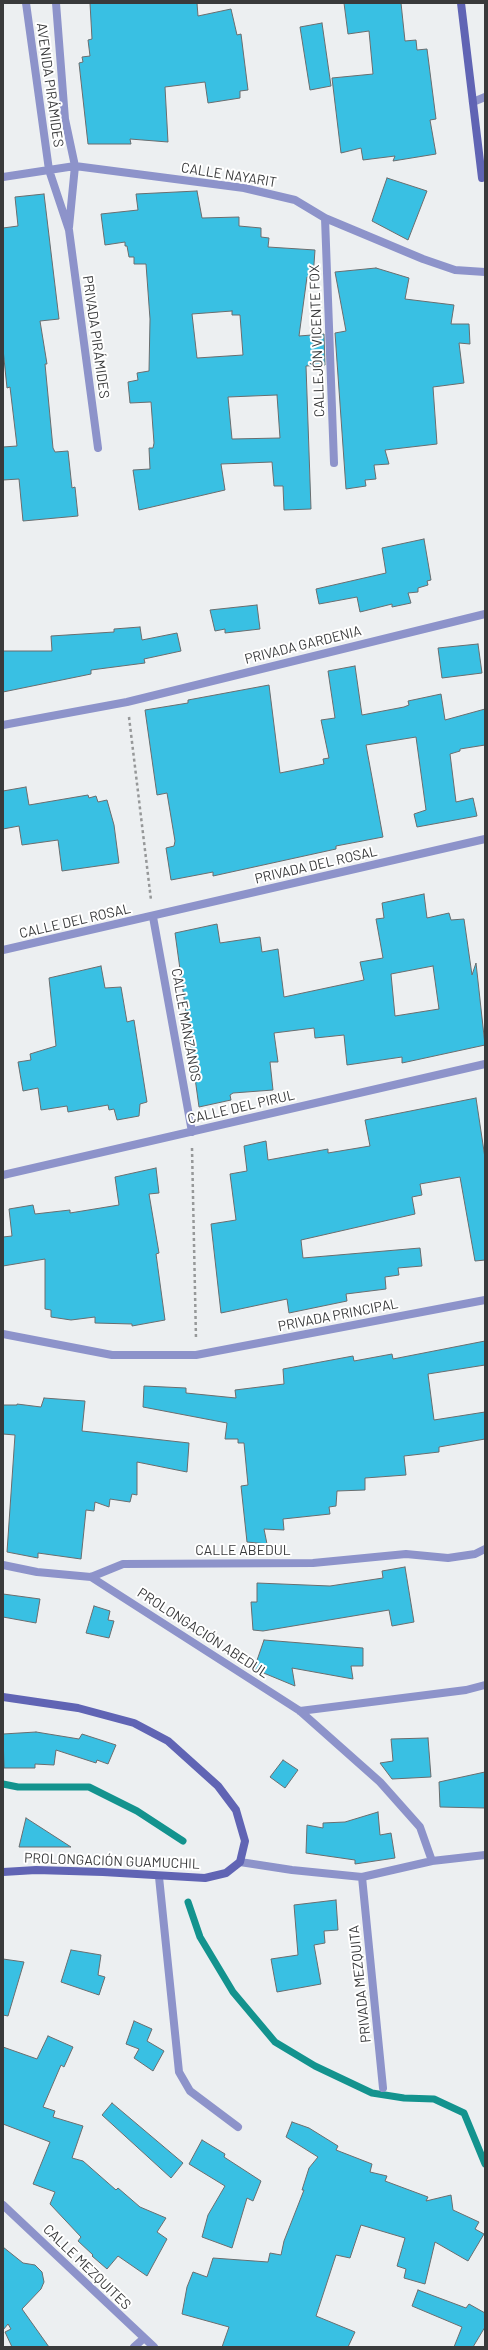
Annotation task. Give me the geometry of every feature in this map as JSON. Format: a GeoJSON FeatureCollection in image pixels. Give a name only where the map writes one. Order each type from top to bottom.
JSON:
{"type":"FeatureCollection","features":[{"type":"Feature","properties":{"kind":"street","name":"AVENIDA PIRÁMIDES"},"geometry":{"type":"LineString","coordinates":[[26,3],[49,170]]}},
{"type":"Feature","properties":{"kind":"street","name":"AVENIDA PIRÁMIDES"},"geometry":{"type":"LineString","coordinates":[[56,3],[65,119],[75,166]]}},
{"type":"Feature","properties":{"kind":"street"},"geometry":{"type":"LineString","coordinates":[[461,3],[482,178]]}},
{"type":"Feature","properties":{"kind":"street"},"geometry":{"type":"LineString","coordinates":[[473,102],[485,97]]}},
{"type":"Feature","properties":{"kind":"street","name":"CALLE NAYARIT"},"geometry":{"type":"LineString","coordinates":[[3,177],[75,166],[244,188],[296,200],[325,218],[423,260],[455,270],[485,272]]}},
{"type":"Feature","properties":{"kind":"street","name":"PRIVADA PIRÁMIDES"},"geometry":{"type":"LineString","coordinates":[[69,230],[75,166]]}},
{"type":"Feature","properties":{"kind":"street","name":"PRIVADA PIRÁMIDES"},"geometry":{"type":"LineString","coordinates":[[49,170],[69,230],[98,448]]}},
{"type":"Feature","properties":{"kind":"street","name":"CALLEJÓN VICENTE FOX"},"geometry":{"type":"LineString","coordinates":[[325,218],[334,463]]}},
{"type":"Feature","properties":{"kind":"street","name":"PRIVADA GARDENIA"},"geometry":{"type":"LineString","coordinates":[[3,725],[127,702],[485,614]]}},
{"type":"Feature","properties":{"kind":"street","name":"PRIVADA DEL ROSAL"},"geometry":{"type":"LineString","coordinates":[[153,917],[485,839]]}},
{"type":"Feature","properties":{"kind":"street","name":"CALLE DEL ROSAL"},"geometry":{"type":"LineString","coordinates":[[3,950],[153,917]]}},
{"type":"Feature","properties":{"kind":"street","name":"CALLE MANZANOS"},"geometry":{"type":"LineString","coordinates":[[153,917],[192,1132]]}},
{"type":"Feature","properties":{"kind":"street","name":"CALLE DEL PIRUL"},"geometry":{"type":"LineString","coordinates":[[3,1175],[485,1064]]}},
{"type":"Feature","properties":{"kind":"street","name":"PRIVADA PRINCIPAL"},"geometry":{"type":"LineString","coordinates":[[3,1334],[112,1355],[196,1355],[485,1300]]}},
{"type":"Feature","properties":{"kind":"street","name":"CALLE ABEDUL"},"geometry":{"type":"LineString","coordinates":[[3,1565],[36,1572],[92,1577],[123,1564],[313,1563],[406,1554],[448,1558],[475,1554],[485,1549]]}},
{"type":"Feature","properties":{"kind":"street","name":"PROLONGACIÓN ABEDUL"},"geometry":{"type":"LineString","coordinates":[[92,1577],[300,1711],[380,1782],[420,1827],[432,1861]]}},
{"type":"Feature","properties":{"kind":"street"},"geometry":{"type":"LineString","coordinates":[[300,1711],[466,1690],[485,1685]]}},
{"type":"Feature","properties":{"kind":"street"},"geometry":{"type":"LineString","coordinates":[[3,1697],[78,1708],[127,1721],[168,1741],[218,1786],[236,1810],[245,1842],[240,1862],[292,1870],[362,1877],[432,1861],[485,1855]]}},
{"type":"Feature","properties":{"kind":"street","name":"PROLONGACIÓN GUAMUCHIL"},"geometry":{"type":"LineString","coordinates":[[3,1872],[36,1870],[88,1871],[159,1877],[204,1878],[226,1873],[240,1862]]}},
{"type":"Feature","properties":{"kind":"street"},"geometry":{"type":"LineString","coordinates":[[159,1877],[179,2072],[190,2091],[238,2127]]}},
{"type":"Feature","properties":{"kind":"street","name":"PRIVADA MEZQUITA"},"geometry":{"type":"LineString","coordinates":[[362,1877],[383,2088]]}},
{"type":"Feature","properties":{"kind":"street","name":"CALLE MEZQUITES"},"geometry":{"type":"LineString","coordinates":[[4,2208],[143,2339],[154,2347]]}},
{"type":"Feature","properties":{"kind":"street"},"geometry":{"type":"LineString","coordinates":[[134,2347],[143,2339]]}},
{"type":"Feature","properties":{"kind":"path"},"geometry":{"type":"LineString","coordinates":[[127,702],[153,917]]}},
{"type":"Feature","properties":{"kind":"path"},"geometry":{"type":"LineString","coordinates":[[192,1132],[196,1355]]}},
{"type":"Feature","properties":{"kind":"building"},"geometry":{"type":"Polygon","coordinates":[[[90,3],[197,3],[198,16],[231,9],[237,35],[241,34],[248,90],[240,91],[240,98],[208,103],[205,82],[165,87],[168,142],[130,139],[131,144],[88,144],[79,63],[83,62],[82,57],[90,56],[88,40],[92,39],[90,3]]]}},
{"type":"Feature","properties":{"kind":"building"},"geometry":{"type":"Polygon","coordinates":[[[344,3],[401,3],[405,41],[416,40],[417,50],[427,49],[436,119],[430,120],[436,154],[393,161],[395,156],[363,160],[361,148],[341,153],[332,78],[373,74],[369,31],[348,34],[344,3]]]}},
{"type":"Feature","properties":{"kind":"building"},"geometry":{"type":"Polygon","coordinates":[[[322,23],[331,86],[310,90],[300,27],[322,23]]]}},
{"type":"Feature","properties":{"kind":"building"},"geometry":{"type":"Polygon","coordinates":[[[387,178],[427,191],[408,240],[372,221],[387,178]]]}},
{"type":"Feature","properties":{"kind":"building"},"geometry":{"type":"Polygon","coordinates":[[[197,191],[202,218],[239,217],[239,226],[261,228],[261,237],[269,238],[268,247],[315,250],[313,278],[307,277],[299,336],[324,334],[325,365],[306,366],[311,509],[284,510],[283,486],[274,486],[272,462],[221,464],[225,490],[139,510],[133,470],[150,469],[149,448],[153,448],[154,443],[151,402],[130,403],[128,382],[138,380],[137,373],[149,371],[150,319],[146,264],[134,264],[134,257],[129,257],[125,242],[105,245],[101,214],[138,210],[136,194],[197,191]],[[232,311],[192,314],[197,358],[243,355],[240,315],[232,315],[232,311]],[[277,395],[228,397],[232,439],[280,438],[277,395]]]}},
{"type":"Feature","properties":{"kind":"building"},"geometry":{"type":"Polygon","coordinates":[[[44,194],[59,319],[40,321],[47,364],[45,364],[53,448],[55,452],[68,451],[72,488],[75,487],[78,516],[23,521],[19,479],[3,480],[3,447],[17,446],[10,387],[7,388],[3,349],[3,228],[18,226],[15,197],[44,194]]]}},
{"type":"Feature","properties":{"kind":"building"},"geometry":{"type":"Polygon","coordinates":[[[376,268],[409,278],[405,299],[454,305],[451,324],[469,324],[470,344],[459,343],[464,383],[433,387],[437,444],[385,450],[389,464],[374,465],[376,479],[365,480],[366,486],[346,489],[335,333],[346,331],[335,272],[376,268]]]}},
{"type":"Feature","properties":{"kind":"building"},"geometry":{"type":"Polygon","coordinates":[[[424,539],[431,580],[427,581],[428,585],[418,588],[418,592],[408,593],[411,603],[392,607],[392,604],[360,612],[357,597],[319,604],[316,589],[386,573],[382,548],[424,539]]]}},
{"type":"Feature","properties":{"kind":"building"},"geometry":{"type":"Polygon","coordinates":[[[257,605],[260,629],[225,633],[225,629],[215,631],[210,610],[257,605]]]}},
{"type":"Feature","properties":{"kind":"building"},"geometry":{"type":"Polygon","coordinates":[[[140,627],[142,640],[177,633],[181,651],[144,659],[145,663],[91,670],[91,674],[3,692],[3,651],[52,651],[51,636],[114,632],[114,629],[140,627]]]}},
{"type":"Feature","properties":{"kind":"building"},"geometry":{"type":"Polygon","coordinates":[[[478,644],[482,673],[442,678],[438,648],[478,644]]]}},
{"type":"Feature","properties":{"kind":"building"},"geometry":{"type":"Polygon","coordinates":[[[355,666],[362,715],[404,707],[409,705],[408,701],[441,694],[445,720],[485,709],[485,745],[460,749],[460,751],[450,754],[456,802],[473,798],[477,816],[417,827],[414,814],[426,810],[416,737],[366,745],[383,837],[336,846],[336,849],[213,876],[213,872],[171,880],[166,848],[174,846],[175,841],[167,793],[157,795],[145,710],[188,703],[188,700],[269,685],[280,773],[324,764],[323,759],[329,758],[321,720],[335,718],[328,671],[355,666]]]}},
{"type":"Feature","properties":{"kind":"building"},"geometry":{"type":"Polygon","coordinates":[[[26,787],[29,805],[88,795],[89,798],[96,796],[98,802],[107,800],[114,825],[119,863],[62,871],[58,840],[22,845],[19,826],[3,829],[3,791],[26,787]]]}},
{"type":"Feature","properties":{"kind":"building"},"geometry":{"type":"Polygon","coordinates":[[[424,894],[427,918],[449,913],[451,920],[464,919],[472,975],[476,963],[485,1045],[402,1063],[402,1057],[347,1065],[344,1035],[315,1038],[314,1028],[274,1033],[278,1062],[270,1062],[273,1090],[233,1093],[230,1095],[231,1100],[199,1107],[175,933],[217,924],[220,943],[260,937],[262,952],[278,949],[284,997],[364,980],[360,962],[383,958],[376,919],[384,918],[382,903],[424,894]],[[433,966],[391,974],[395,1016],[439,1009],[433,966]]]}},
{"type":"Feature","properties":{"kind":"building"},"geometry":{"type":"Polygon","coordinates":[[[101,966],[105,988],[121,987],[127,1022],[134,1020],[147,1102],[140,1104],[139,1116],[117,1120],[114,1109],[109,1110],[108,1105],[68,1112],[67,1106],[41,1110],[38,1088],[23,1091],[18,1062],[31,1060],[30,1054],[56,1046],[49,978],[101,966]]]}},
{"type":"Feature","properties":{"kind":"building"},"geometry":{"type":"Polygon","coordinates":[[[476,1098],[485,1158],[485,1260],[475,1261],[460,1177],[420,1184],[422,1195],[412,1197],[415,1214],[301,1240],[303,1258],[420,1248],[422,1266],[398,1268],[399,1275],[385,1277],[386,1289],[346,1294],[347,1301],[289,1313],[287,1299],[221,1313],[211,1224],[236,1220],[230,1174],[247,1171],[244,1146],[266,1141],[268,1160],[328,1149],[328,1153],[370,1146],[365,1120],[476,1098]]]}},
{"type":"Feature","properties":{"kind":"building"},"geometry":{"type":"Polygon","coordinates":[[[156,1168],[159,1193],[149,1194],[159,1253],[156,1254],[165,1320],[132,1326],[132,1324],[95,1323],[95,1317],[71,1320],[51,1317],[51,1310],[45,1309],[45,1259],[3,1266],[3,1237],[12,1236],[9,1209],[33,1205],[35,1214],[70,1210],[70,1213],[119,1205],[115,1177],[156,1168]]]}},
{"type":"Feature","properties":{"kind":"building"},"geometry":{"type":"Polygon","coordinates":[[[485,1341],[485,1365],[428,1374],[434,1420],[485,1412],[485,1439],[439,1447],[439,1452],[404,1456],[406,1475],[365,1478],[365,1490],[337,1491],[336,1506],[329,1507],[330,1514],[283,1519],[284,1530],[264,1529],[267,1544],[247,1542],[241,1486],[248,1485],[244,1443],[238,1443],[238,1439],[225,1439],[227,1423],[143,1407],[144,1386],[186,1388],[186,1393],[236,1398],[235,1390],[284,1384],[283,1369],[353,1356],[354,1361],[392,1354],[393,1359],[485,1341]]]}},
{"type":"Feature","properties":{"kind":"building"},"geometry":{"type":"Polygon","coordinates":[[[44,1398],[85,1401],[82,1431],[189,1443],[187,1472],[137,1462],[137,1495],[132,1494],[130,1502],[110,1499],[109,1507],[95,1502],[94,1511],[86,1510],[81,1559],[38,1553],[38,1558],[7,1552],[15,1435],[3,1434],[3,1405],[17,1404],[41,1407],[44,1398]]]}},
{"type":"Feature","properties":{"kind":"building"},"geometry":{"type":"Polygon","coordinates":[[[405,1567],[414,1622],[392,1626],[389,1610],[263,1631],[253,1630],[251,1602],[257,1602],[257,1583],[330,1586],[383,1578],[382,1571],[405,1567]]]}},
{"type":"Feature","properties":{"kind":"building"},"geometry":{"type":"Polygon","coordinates":[[[3,1594],[40,1599],[36,1623],[3,1617],[3,1594]]]}},
{"type":"Feature","properties":{"kind":"building"},"geometry":{"type":"Polygon","coordinates":[[[94,1606],[110,1611],[108,1620],[114,1621],[109,1638],[86,1633],[94,1606]]]}},
{"type":"Feature","properties":{"kind":"building"},"geometry":{"type":"Polygon","coordinates":[[[264,1640],[363,1648],[363,1666],[351,1666],[353,1679],[292,1668],[295,1686],[254,1669],[264,1640]]]}},
{"type":"Feature","properties":{"kind":"building"},"geometry":{"type":"Polygon","coordinates":[[[36,1732],[79,1739],[82,1734],[116,1745],[108,1764],[97,1760],[96,1763],[56,1750],[54,1765],[35,1764],[35,1768],[4,1768],[3,1734],[36,1732]]]}},
{"type":"Feature","properties":{"kind":"building"},"geometry":{"type":"Polygon","coordinates":[[[428,1738],[431,1777],[392,1779],[380,1763],[393,1761],[391,1739],[428,1738]]]}},
{"type":"Feature","properties":{"kind":"building"},"geometry":{"type":"Polygon","coordinates":[[[283,1760],[298,1770],[285,1788],[270,1777],[283,1760]]]}},
{"type":"Feature","properties":{"kind":"building"},"geometry":{"type":"Polygon","coordinates":[[[485,1772],[485,1808],[440,1807],[439,1782],[485,1772]]]}},
{"type":"Feature","properties":{"kind":"building"},"geometry":{"type":"Polygon","coordinates":[[[378,1812],[380,1835],[391,1833],[395,1858],[355,1864],[355,1860],[306,1853],[307,1825],[323,1828],[323,1823],[345,1822],[378,1812]]]}},
{"type":"Feature","properties":{"kind":"building"},"geometry":{"type":"Polygon","coordinates":[[[26,1818],[71,1847],[19,1847],[26,1818]]]}},
{"type":"Feature","properties":{"kind":"building"},"geometry":{"type":"Polygon","coordinates":[[[336,1900],[338,1930],[324,1931],[325,1943],[314,1945],[321,1984],[277,1992],[271,1959],[298,1955],[294,1905],[336,1900]]]}},
{"type":"Feature","properties":{"kind":"building"},"geometry":{"type":"Polygon","coordinates":[[[71,1950],[101,1955],[98,1975],[105,1977],[99,1995],[61,1982],[71,1950]]]}},
{"type":"Feature","properties":{"kind":"building"},"geometry":{"type":"Polygon","coordinates":[[[3,1959],[24,1962],[8,2016],[3,2015],[3,1959]]]}},
{"type":"Feature","properties":{"kind":"building"},"geometry":{"type":"Polygon","coordinates":[[[134,2021],[152,2029],[147,2041],[164,2051],[153,2071],[134,2058],[139,2049],[126,2044],[134,2021]]]}},
{"type":"Feature","properties":{"kind":"building"},"geometry":{"type":"Polygon","coordinates":[[[48,2036],[73,2047],[64,2067],[61,2065],[43,2107],[55,2111],[53,2117],[83,2126],[72,2158],[83,2161],[116,2190],[118,2188],[140,2207],[166,2218],[157,2232],[167,2239],[147,2276],[118,2256],[107,2269],[92,2256],[93,2255],[78,2241],[81,2237],[50,2204],[55,2192],[33,2184],[50,2142],[3,2124],[3,2047],[37,2059],[48,2036]]]}},
{"type":"Feature","properties":{"kind":"building"},"geometry":{"type":"Polygon","coordinates":[[[112,2103],[183,2163],[171,2178],[102,2115],[112,2103]]]}},
{"type":"Feature","properties":{"kind":"building"},"geometry":{"type":"Polygon","coordinates":[[[292,2122],[309,2128],[338,2146],[336,2150],[372,2164],[370,2172],[387,2176],[385,2181],[428,2197],[426,2201],[451,2195],[453,2210],[479,2222],[475,2229],[484,2234],[468,2261],[435,2242],[425,2284],[404,2278],[406,2269],[397,2266],[405,2238],[361,2225],[350,2258],[336,2255],[316,2316],[355,2332],[348,2347],[222,2347],[229,2327],[182,2314],[187,2287],[193,2272],[207,2277],[213,2258],[268,2262],[270,2253],[281,2255],[284,2241],[304,2190],[302,2190],[309,2168],[318,2157],[286,2137],[292,2122]]]}},
{"type":"Feature","properties":{"kind":"building"},"geometry":{"type":"Polygon","coordinates":[[[202,2140],[225,2154],[224,2157],[261,2181],[253,2201],[247,2198],[232,2248],[202,2237],[208,2215],[225,2186],[189,2164],[202,2140]]]}},
{"type":"Feature","properties":{"kind":"building"},"geometry":{"type":"Polygon","coordinates":[[[3,2247],[23,2263],[35,2265],[42,2272],[44,2282],[41,2289],[22,2309],[49,2347],[12,2347],[5,2332],[11,2329],[8,2324],[3,2330],[3,2247]]]}},
{"type":"Feature","properties":{"kind":"building"},"geometry":{"type":"Polygon","coordinates":[[[418,2290],[466,2308],[469,2304],[485,2313],[485,2327],[473,2347],[454,2347],[462,2327],[412,2306],[418,2290]]]}},
{"type":"Feature","properties":{"kind":"waterway"},"geometry":{"type":"LineString","coordinates":[[3,1784],[18,1787],[89,1787],[137,1811],[183,1841]]}},
{"type":"Feature","properties":{"kind":"waterway"},"geometry":{"type":"LineString","coordinates":[[188,1902],[200,1937],[233,1992],[275,2042],[315,2066],[372,2093],[404,2098],[434,2099],[464,2113],[485,2164]]}}]}
